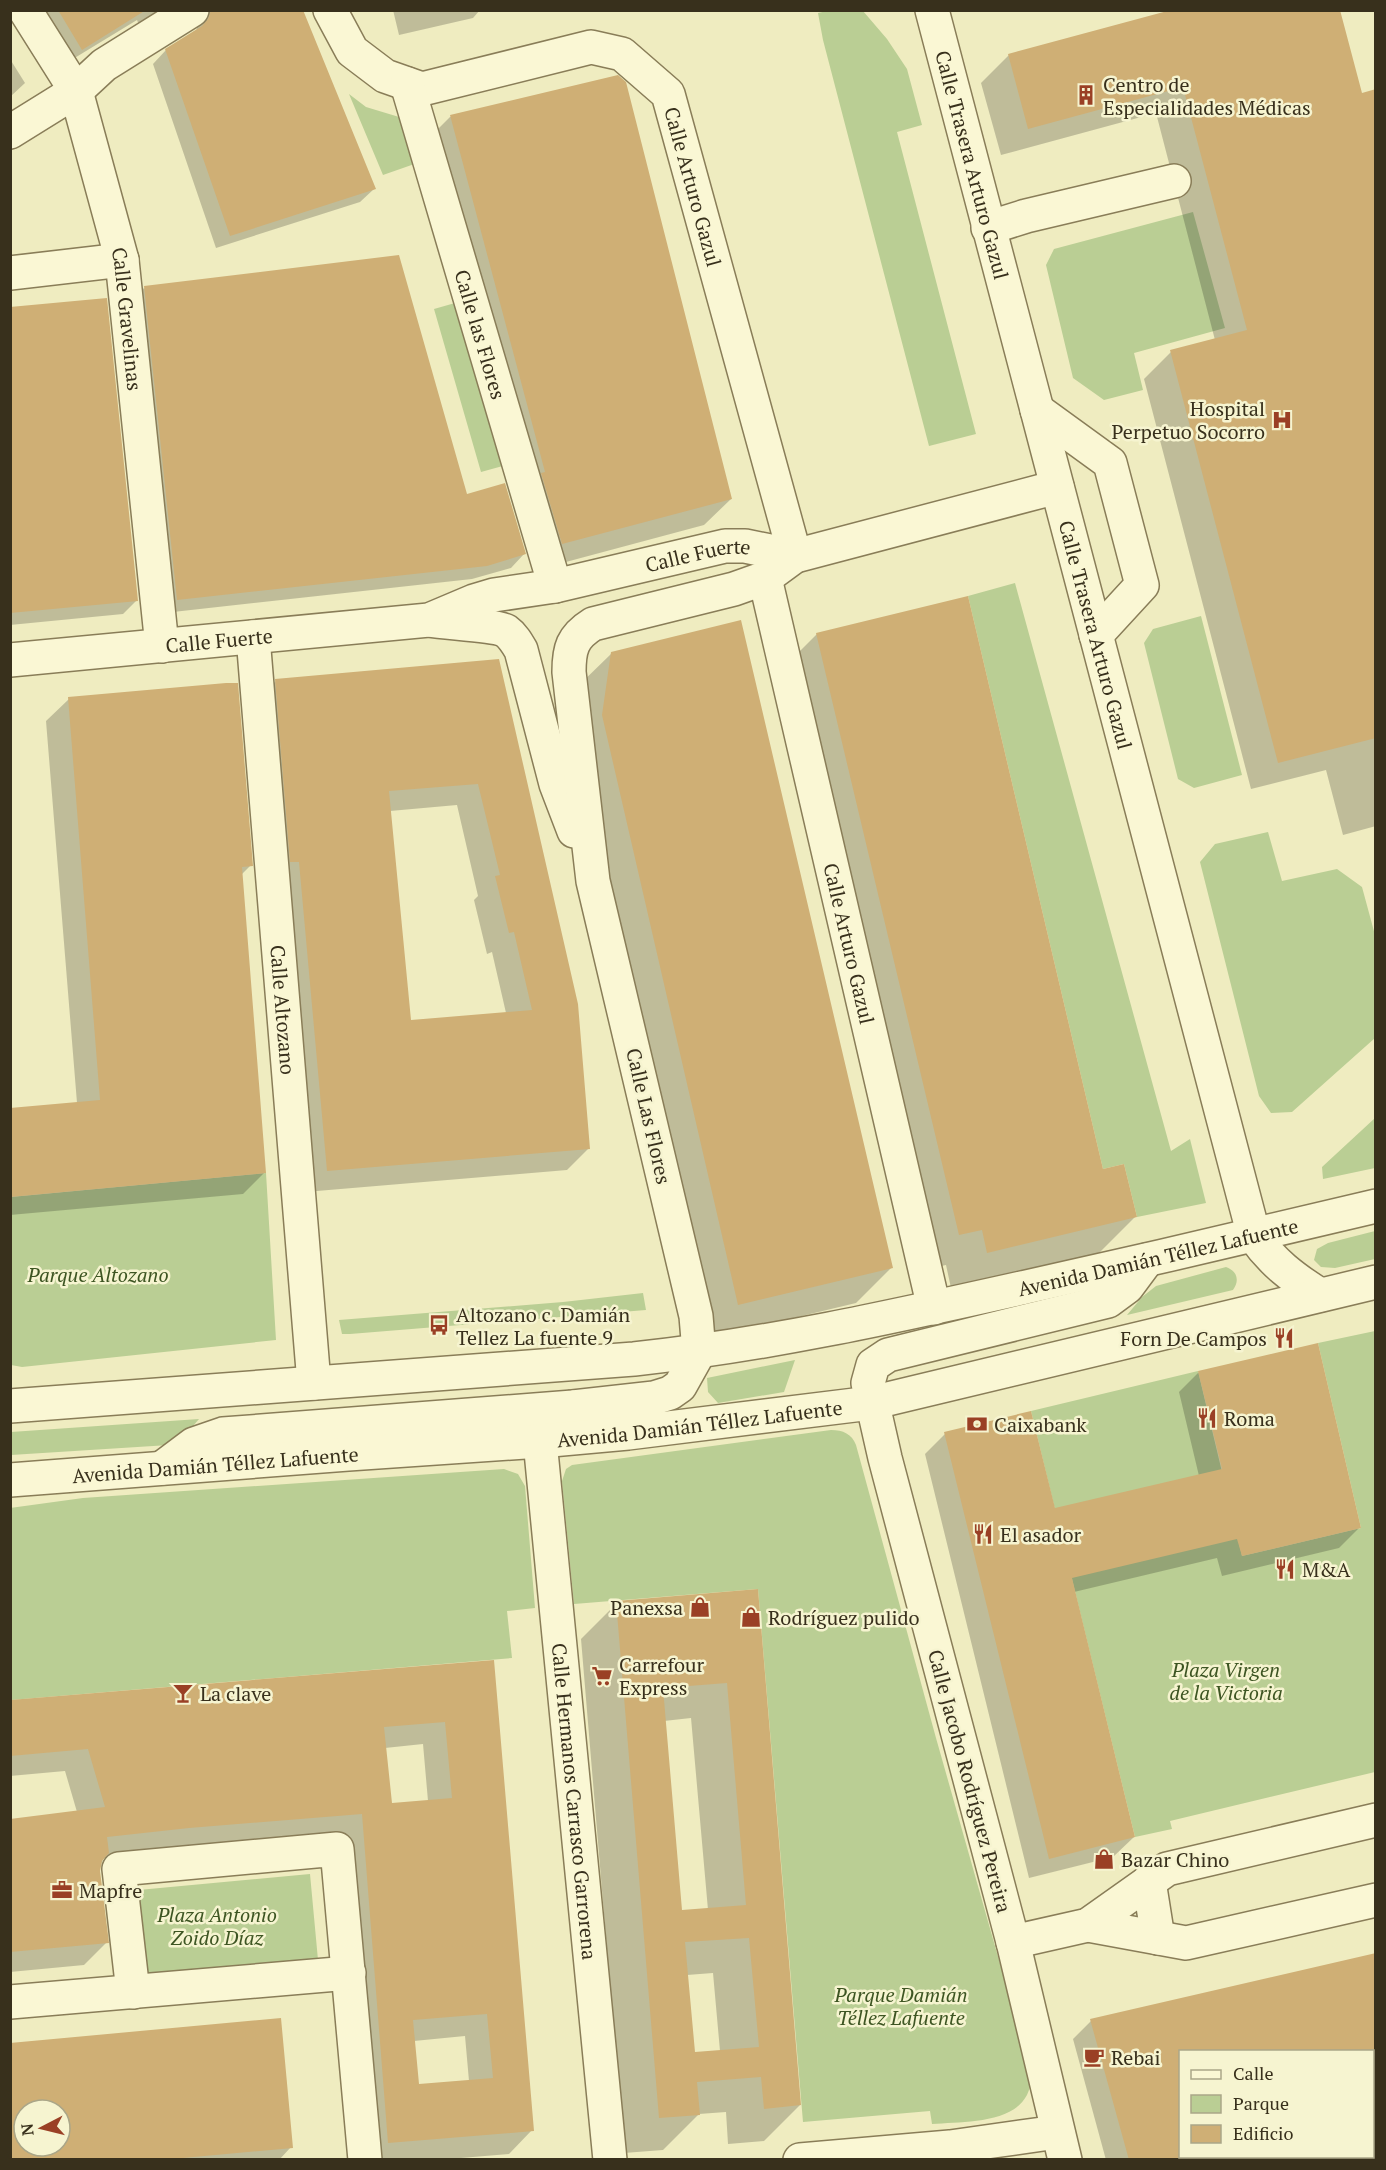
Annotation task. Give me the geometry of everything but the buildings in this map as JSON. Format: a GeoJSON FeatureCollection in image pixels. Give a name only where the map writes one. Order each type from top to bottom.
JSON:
{"type":"FeatureCollection","features":[{"type":"Feature","properties":{"kind":"street","name":"Calle Gravelinas"},"geometry":{"type":"LineString","coordinates":[[25,10],[76,91],[122,260],[162,646]]}},
{"type":"Feature","properties":{"kind":"street"},"geometry":{"type":"LineString","coordinates":[[10,132],[76,91],[104,65],[192,10]]}},
{"type":"Feature","properties":{"kind":"street","name":"Calle Arturo Gazul"},"geometry":{"type":"LineString","coordinates":[[330,10],[352,51],[385,76],[422,89],[591,47],[622,54],[668,94],[795,556]]}},
{"type":"Feature","properties":{"kind":"street","name":"Calle Trasera Arturo Gazul"},"geometry":{"type":"LineString","coordinates":[[932,17],[1254,1236]]}},
{"type":"Feature","properties":{"kind":"street","name":"Calle las Flores"},"geometry":{"type":"LineString","coordinates":[[407,84],[555,586]]}},
{"type":"Feature","properties":{"kind":"street"},"geometry":{"type":"LineString","coordinates":[[988,228],[1026,216],[1174,181]]}},
{"type":"Feature","properties":{"kind":"street"},"geometry":{"type":"LineString","coordinates":[[10,273],[122,260]]}},
{"type":"Feature","properties":{"kind":"street"},"geometry":{"type":"LineString","coordinates":[[1037,410],[1110,463],[1142,585],[1096,635]]}},
{"type":"Feature","properties":{"kind":"street","name":"Calle Fuerte"},"geometry":{"type":"LineString","coordinates":[[593,624],[734,590],[765,578],[795,556],[1057,487]]}},
{"type":"Feature","properties":{"kind":"street","name":"Calle Fuerte"},"geometry":{"type":"LineString","coordinates":[[429,620],[474,601],[555,586],[725,546],[745,546],[795,556]]}},
{"type":"Feature","properties":{"kind":"street","name":"Calle Arturo Gazul"},"geometry":{"type":"LineString","coordinates":[[765,578],[934,1308]]}},
{"type":"Feature","properties":{"kind":"street","name":"Calle Fuerte"},"geometry":{"type":"LineString","coordinates":[[10,660],[429,620],[494,627],[506,631],[515,639]]}},
{"type":"Feature","properties":{"kind":"street","name":"Calle Las Flores"},"geometry":{"type":"LineString","coordinates":[[593,624],[580,632],[572,644],[569,657],[593,881],[696,1316],[699,1352]]}},
{"type":"Feature","properties":{"kind":"street","name":"Calle Altozano"},"geometry":{"type":"LineString","coordinates":[[253,637],[314,1383]]}},
{"type":"Feature","properties":{"kind":"street","name":"Calle Las Flores"},"geometry":{"type":"LineString","coordinates":[[515,639],[521,650],[556,783],[593,881]]}},
{"type":"Feature","properties":{"kind":"street","name":"Avenida Damián Téllez Lafuente"},"geometry":{"type":"LineString","coordinates":[[10,1406],[634,1359],[699,1352],[822,1332],[934,1308],[1376,1206]]}},
{"type":"Feature","properties":{"kind":"street"},"geometry":{"type":"LineString","coordinates":[[1254,1236],[1283,1271],[1320,1295]]}},
{"type":"Feature","properties":{"kind":"street","name":"Calle Jacobo Rodríguez Pereira"},"geometry":{"type":"LineString","coordinates":[[1056,2150],[1013,1942],[871,1402],[868,1383],[873,1365],[888,1354],[1101,1304],[1126,1287],[1147,1260]]}},
{"type":"Feature","properties":{"kind":"street","name":"Avenida Damián Téllez Lafuente"},"geometry":{"type":"LineString","coordinates":[[10,1480],[540,1441],[628,1433],[871,1402],[1376,1282]]}},
{"type":"Feature","properties":{"kind":"street"},"geometry":{"type":"LineString","coordinates":[[162,1468],[194,1444],[223,1434],[573,1407],[654,1398],[670,1393],[680,1386],[699,1352]]}},
{"type":"Feature","properties":{"kind":"street"},"geometry":{"type":"LineString","coordinates":[[540,1441],[553,1422],[573,1407]]}},
{"type":"Feature","properties":{"kind":"street","name":"Calle Hermanos Carrasco Garrorena"},"geometry":{"type":"LineString","coordinates":[[540,1441],[610,2160]]}},
{"type":"Feature","properties":{"kind":"street"},"geometry":{"type":"LineString","coordinates":[[1013,1942],[1088,1925],[1167,1869],[1376,1820]]}},
{"type":"Feature","properties":{"kind":"street"},"geometry":{"type":"LineString","coordinates":[[134,1992],[119,1869],[337,1850],[365,2160]]}},
{"type":"Feature","properties":{"kind":"street"},"geometry":{"type":"LineString","coordinates":[[1149,1881],[1158,1938]]}},
{"type":"Feature","properties":{"kind":"street"},"geometry":{"type":"LineString","coordinates":[[1088,1925],[1186,1943],[1376,1900]]}},
{"type":"Feature","properties":{"kind":"street"},"geometry":{"type":"LineString","coordinates":[[10,2002],[349,1973]]}},
{"type":"Feature","properties":{"kind":"street"},"geometry":{"type":"LineString","coordinates":[[800,2160],[950,2147],[1056,2150]]}},
{"type":"Feature","properties":{"kind":"green space"},"geometry":{"type":"Polygon","coordinates":[[[863,11],[887,39],[907,69],[922,125],[897,132],[976,434],[929,446],[823,40],[818,13],[863,11]]]}},
{"type":"Feature","properties":{"kind":"green space"},"geometry":{"type":"Polygon","coordinates":[[[349,94],[366,107],[409,120],[423,161],[383,175],[349,94]]]}},
{"type":"Feature","properties":{"kind":"green space"},"geometry":{"type":"Polygon","coordinates":[[[1193,212],[1225,328],[1134,353],[1143,390],[1104,400],[1073,378],[1046,265],[1054,249],[1193,212]]]}},
{"type":"Feature","properties":{"kind":"green space"},"geometry":{"type":"Polygon","coordinates":[[[462,301],[510,464],[481,472],[434,309],[462,301]]]}},
{"type":"Feature","properties":{"kind":"green space"},"geometry":{"type":"Polygon","coordinates":[[[1015,583],[1171,1151],[1190,1139],[1206,1203],[1137,1217],[1124,1164],[1103,1169],[968,596],[1015,583]]]}},
{"type":"Feature","properties":{"kind":"green space"},"geometry":{"type":"Polygon","coordinates":[[[1201,616],[1242,775],[1194,788],[1178,779],[1144,643],[1153,629],[1201,616]]]}},
{"type":"Feature","properties":{"kind":"green space"},"geometry":{"type":"Polygon","coordinates":[[[1268,832],[1282,881],[1337,869],[1362,887],[1375,935],[1375,1038],[1292,1112],[1271,1113],[1259,1096],[1200,862],[1215,844],[1268,832]]]}},
{"type":"Feature","properties":{"kind":"green space"},"geometry":{"type":"Polygon","coordinates":[[[1375,1118],[1375,1168],[1323,1179],[1322,1167],[1375,1118]]]}},
{"type":"Feature","properties":{"kind":"green space","name":"Parque Altozano"},"geometry":{"type":"Polygon","coordinates":[[[266,1173],[276,1340],[22,1367],[11,1365],[11,1197],[266,1173]]]}},
{"type":"Feature","properties":{"kind":"green space"},"geometry":{"type":"Polygon","coordinates":[[[1375,1231],[1375,1259],[1335,1268],[1321,1267],[1314,1260],[1317,1249],[1328,1243],[1375,1231]]]}},
{"type":"Feature","properties":{"kind":"green space"},"geometry":{"type":"Polygon","coordinates":[[[1226,1267],[1236,1276],[1233,1290],[1127,1315],[1142,1297],[1156,1286],[1226,1267]]]}},
{"type":"Feature","properties":{"kind":"green space"},"geometry":{"type":"Polygon","coordinates":[[[643,1293],[646,1310],[350,1334],[342,1334],[339,1320],[563,1302],[643,1293]]]}},
{"type":"Feature","properties":{"kind":"green space","name":"Plaza Virgen de la Victoria"},"geometry":{"type":"Polygon","coordinates":[[[1375,1331],[1375,1772],[1170,1821],[1172,1829],[1135,1837],[1031,1411],[1198,1371],[1242,1556],[1361,1528],[1318,1343],[1375,1331]]]}},
{"type":"Feature","properties":{"kind":"green space"},"geometry":{"type":"Polygon","coordinates":[[[795,1360],[784,1392],[718,1403],[708,1392],[707,1378],[795,1360]]]}},
{"type":"Feature","properties":{"kind":"green space"},"geometry":{"type":"Polygon","coordinates":[[[199,1419],[169,1445],[11,1455],[11,1432],[199,1419]]]}},
{"type":"Feature","properties":{"kind":"green space","name":"Parque Damián Téllez Lafuente"},"geometry":{"type":"Polygon","coordinates":[[[831,1430],[846,1433],[856,1445],[1031,2073],[1029,2090],[1022,2102],[996,2117],[932,2124],[930,2111],[803,2122],[758,1589],[574,1604],[562,1481],[566,1469],[572,1465],[831,1430]]]}},
{"type":"Feature","properties":{"kind":"green space"},"geometry":{"type":"Polygon","coordinates":[[[504,1469],[518,1474],[525,1486],[535,1608],[507,1611],[512,1658],[11,1700],[10,1508],[83,1498],[504,1469]]]}},
{"type":"Feature","properties":{"kind":"green space","name":"Plaza Antonio Zoido Díaz"},"geometry":{"type":"Polygon","coordinates":[[[310,1874],[318,1960],[124,1978],[117,1892],[310,1874]]]}},
{"type":"Feature","properties":{"kind":"place","name":"Centro de Especialidades Médicas"},"geometry":{"type":"Point","coordinates":[1086,95]}},
{"type":"Feature","properties":{"kind":"place","name":"Hospital Perpetuo Socorro"},"geometry":{"type":"Point","coordinates":[1282,420]}},
{"type":"Feature","properties":{"kind":"place","name":"Altozano c. Damián Tellez La fuente 9"},"geometry":{"type":"Point","coordinates":[439,1325]}},
{"type":"Feature","properties":{"kind":"place","name":"Forn De Campos"},"geometry":{"type":"Point","coordinates":[1284,1338]}},
{"type":"Feature","properties":{"kind":"place","name":"Roma"},"geometry":{"type":"Point","coordinates":[1207,1418]}},
{"type":"Feature","properties":{"kind":"place","name":"Caixabank"},"geometry":{"type":"Point","coordinates":[977,1424]}},
{"type":"Feature","properties":{"kind":"place","name":"El asador"},"geometry":{"type":"Point","coordinates":[983,1534]}},
{"type":"Feature","properties":{"kind":"place","name":"M&A"},"geometry":{"type":"Point","coordinates":[1285,1569]}},
{"type":"Feature","properties":{"kind":"place","name":"Panexsa"},"geometry":{"type":"Point","coordinates":[700,1607]}},
{"type":"Feature","properties":{"kind":"place","name":"Rodríguez pulido"},"geometry":{"type":"Point","coordinates":[751,1617]}},
{"type":"Feature","properties":{"kind":"place","name":"Carrefour Express"},"geometry":{"type":"Point","coordinates":[602,1676]}},
{"type":"Feature","properties":{"kind":"place","name":"La clave"},"geometry":{"type":"Point","coordinates":[183,1693]}},
{"type":"Feature","properties":{"kind":"place","name":"Bazar Chino"},"geometry":{"type":"Point","coordinates":[1104,1859]}},
{"type":"Feature","properties":{"kind":"place","name":"Mapfre"},"geometry":{"type":"Point","coordinates":[62,1890]}},
{"type":"Feature","properties":{"kind":"place","name":"Rebai"},"geometry":{"type":"Point","coordinates":[1094,2057]}}]}
